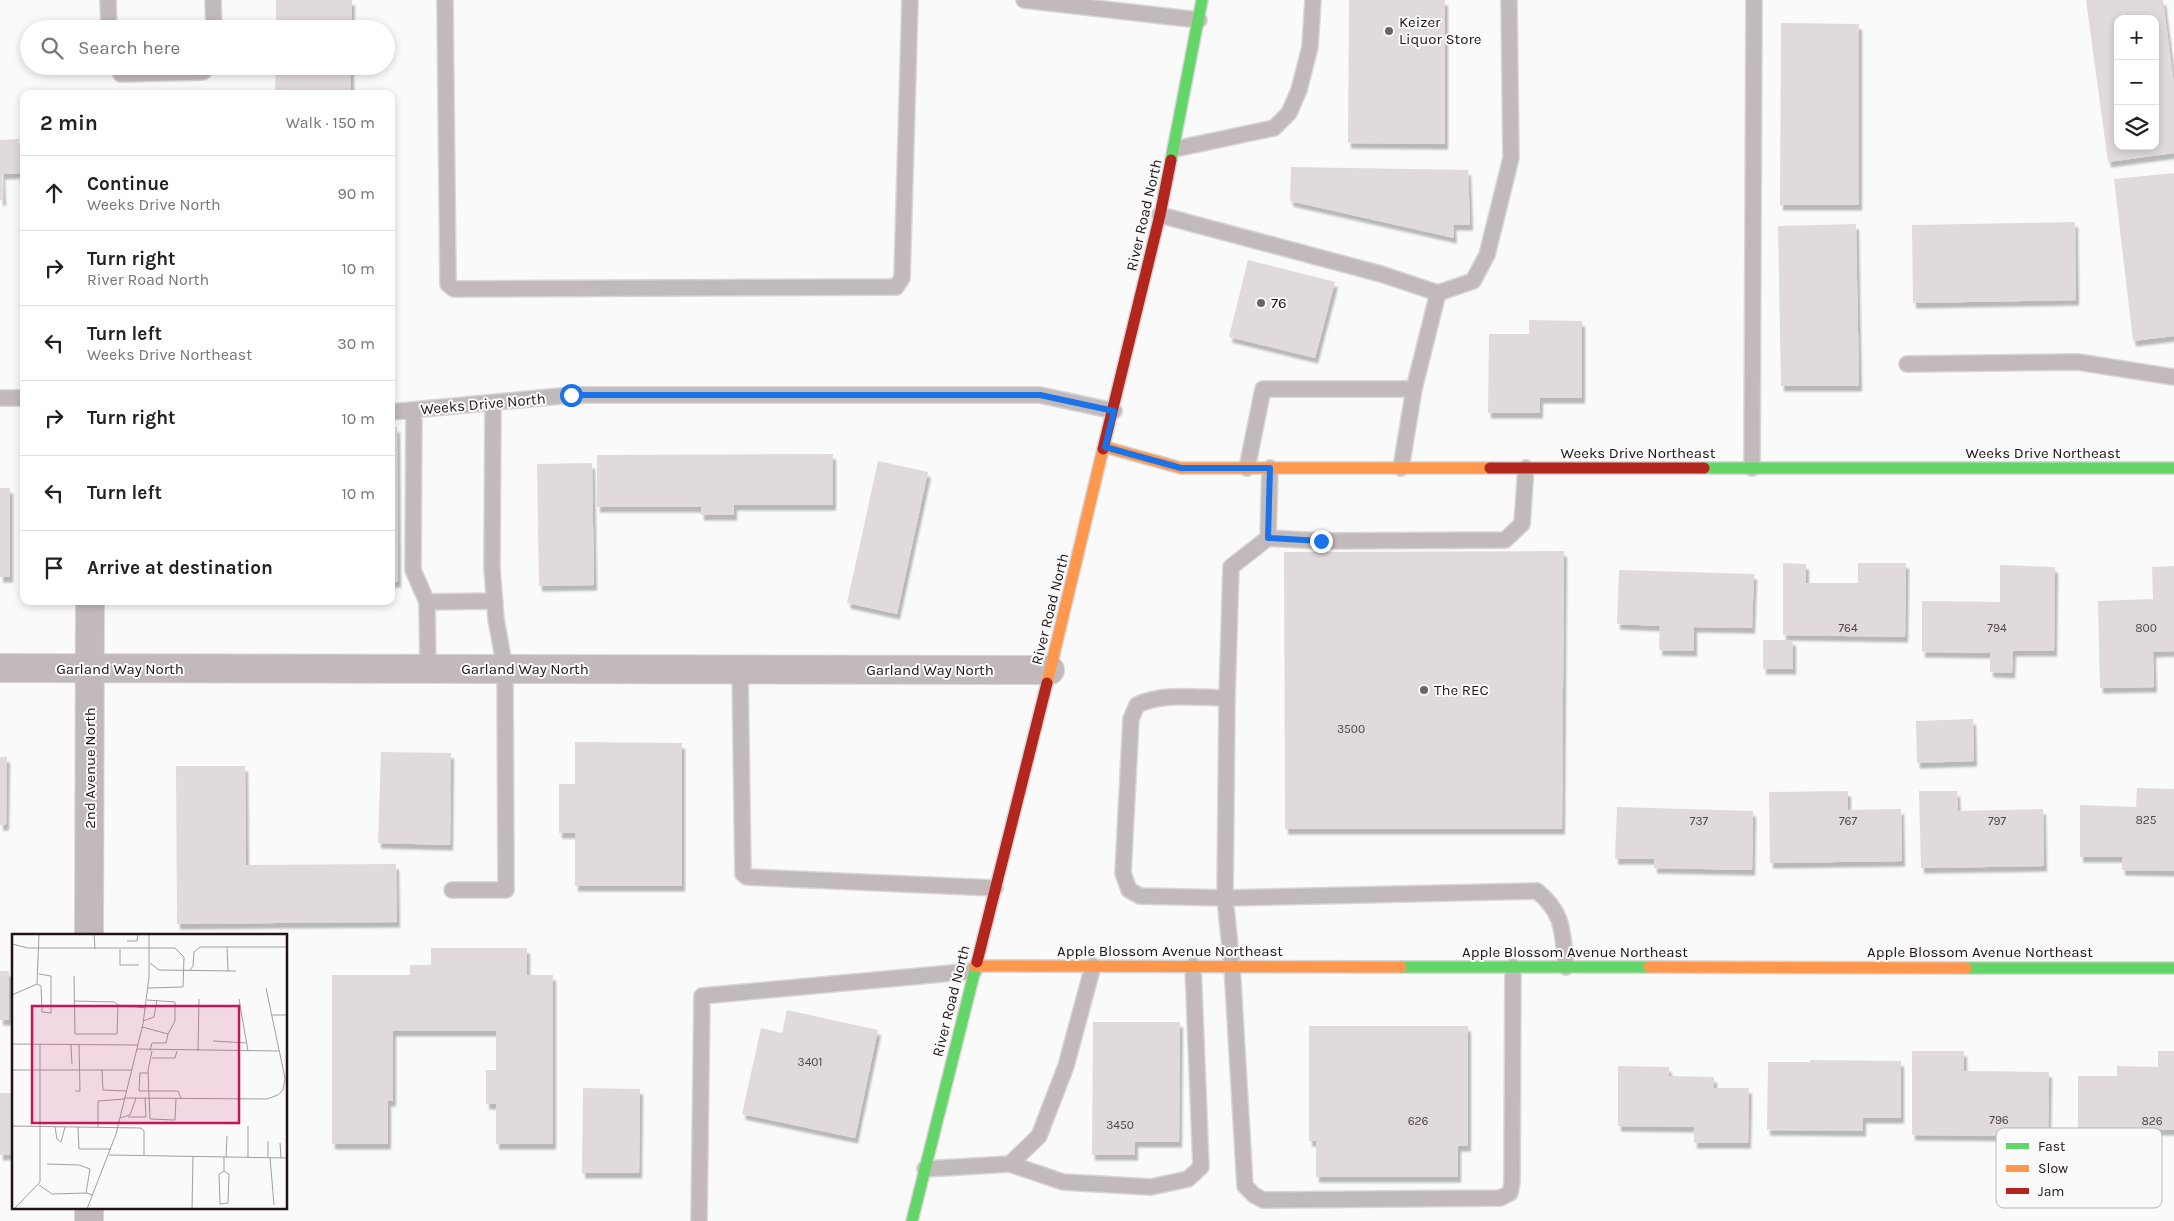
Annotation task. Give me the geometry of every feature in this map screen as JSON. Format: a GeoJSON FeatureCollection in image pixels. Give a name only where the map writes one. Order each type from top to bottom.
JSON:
{"type":"FeatureCollection","features":[{"type":"Feature","properties":{"kind":"street","name":"River Road North"},"geometry":{"type":"LineString","coordinates":[[912,1221],[1114,411],[1175,149],[1202,0]]}},
{"type":"Feature","properties":{"kind":"street","name":"Weeks Drive Northeast"},"geometry":{"type":"LineString","coordinates":[[1105,447],[1181,468],[2174,468]]}},
{"type":"Feature","properties":{"kind":"street","name":"2nd Avenue North"},"geometry":{"type":"LineString","coordinates":[[89,934],[90,605]]}},
{"type":"Feature","properties":{"kind":"street","name":"Garland Way North"},"geometry":{"type":"LineString","coordinates":[[0,668],[1050,670]]}},
{"type":"Feature","properties":{"kind":"street","name":"Apple Blossom Avenue Northeast"},"geometry":{"type":"LineString","coordinates":[[974,969],[1093,966],[2174,968]]}},
{"type":"Feature","properties":{"kind":"street"},"geometry":{"type":"LineString","coordinates":[[89,1208],[89,1221]]}},
{"type":"Feature","properties":{"kind":"lane"},"geometry":{"type":"LineString","coordinates":[[108,0],[109,20]]}},
{"type":"Feature","properties":{"kind":"lane"},"geometry":{"type":"LineString","coordinates":[[213,0],[214,20]]}},
{"type":"Feature","properties":{"kind":"lane"},"geometry":{"type":"LineString","coordinates":[[446,0],[448,284],[454,289],[464,289],[896,287],[902,278],[910,0]]}},
{"type":"Feature","properties":{"kind":"lane"},"geometry":{"type":"LineString","coordinates":[[1024,0],[1199,20]]}},
{"type":"Feature","properties":{"kind":"lane"},"geometry":{"type":"LineString","coordinates":[[1175,149],[1274,128],[1289,113],[1299,90],[1310,47],[1313,0]]}},
{"type":"Feature","properties":{"kind":"lane"},"geometry":{"type":"LineString","coordinates":[[1160,215],[1381,274],[1438,293],[1473,281],[1487,255],[1511,158],[1509,0]]}},
{"type":"Feature","properties":{"kind":"lane"},"geometry":{"type":"LineString","coordinates":[[1752,468],[1754,0]]}},
{"type":"Feature","properties":{"kind":"lane"},"geometry":{"type":"LineString","coordinates":[[1401,468],[1414,389],[1438,293]]}},
{"type":"Feature","properties":{"kind":"lane"},"geometry":{"type":"LineString","coordinates":[[1907,364],[2078,362],[2174,377]]}},
{"type":"Feature","properties":{"kind":"lane"},"geometry":{"type":"LineString","coordinates":[[1247,468],[1263,389],[1414,389]]}},
{"type":"Feature","properties":{"kind":"lane","name":"Weeks Drive North"},"geometry":{"type":"LineString","coordinates":[[395,412],[493,404],[571,395],[1040,395],[1114,411]]}},
{"type":"Feature","properties":{"kind":"lane"},"geometry":{"type":"LineString","coordinates":[[0,398],[20,398]]}},
{"type":"Feature","properties":{"kind":"lane"},"geometry":{"type":"LineString","coordinates":[[452,890],[506,890],[505,669],[492,568],[493,404]]}},
{"type":"Feature","properties":{"kind":"lane"},"geometry":{"type":"LineString","coordinates":[[414,410],[413,570],[427,602],[428,669]]}},
{"type":"Feature","properties":{"kind":"lane"},"geometry":{"type":"LineString","coordinates":[[1268,538],[1270,468]]}},
{"type":"Feature","properties":{"kind":"lane"},"geometry":{"type":"LineString","coordinates":[[1513,967],[1512,1182],[1510,1193],[1500,1198],[1264,1200],[1254,1195],[1245,1186],[1232,966],[1225,898],[1227,698],[1231,567],[1268,538],[1321,541],[1504,540],[1522,524],[1526,468]]}},
{"type":"Feature","properties":{"kind":"lane"},"geometry":{"type":"LineString","coordinates":[[427,602],[495,601]]}},
{"type":"Feature","properties":{"kind":"lane"},"geometry":{"type":"LineString","coordinates":[[740,669],[744,874],[747,877],[995,888]]}},
{"type":"Feature","properties":{"kind":"lane"},"geometry":{"type":"LineString","coordinates":[[1227,698],[1167,698],[1147,700],[1137,705],[1131,719],[1123,873],[1129,890],[1140,896],[1225,898],[1537,891],[1551,902],[1561,920],[1566,967]]}},
{"type":"Feature","properties":{"kind":"lane"},"geometry":{"type":"LineString","coordinates":[[1010,1164],[1039,1136],[1066,1066],[1093,966]]}},
{"type":"Feature","properties":{"kind":"lane"},"geometry":{"type":"LineString","coordinates":[[925,1169],[1010,1164],[1062,1182],[1151,1187],[1188,1179],[1202,1167],[1193,966]]}},
{"type":"Feature","properties":{"kind":"lane"},"geometry":{"type":"LineString","coordinates":[[699,1221],[702,996],[974,969]]}},
{"type":"Feature","properties":{"kind":"building"},"geometry":{"type":"Polygon","coordinates":[[[276,0],[352,0],[351,20],[276,20],[276,0]]]}},
{"type":"Feature","properties":{"kind":"building"},"geometry":{"type":"Polygon","coordinates":[[[1349,0],[1445,0],[1445,144],[1348,143],[1349,0]]]}},
{"type":"Feature","properties":{"kind":"building"},"geometry":{"type":"Polygon","coordinates":[[[2086,0],[2163,0],[2174,84],[2174,153],[2108,162],[2086,0]]]}},
{"type":"Feature","properties":{"kind":"building"},"geometry":{"type":"Polygon","coordinates":[[[1781,23],[1859,24],[1859,205],[1780,205],[1781,23]]]}},
{"type":"Feature","properties":{"kind":"building"},"geometry":{"type":"Polygon","coordinates":[[[276,75],[351,75],[351,90],[275,90],[276,75]]]}},
{"type":"Feature","properties":{"kind":"building"},"geometry":{"type":"Polygon","coordinates":[[[19,139],[20,173],[2,174],[3,200],[0,200],[0,140],[19,139]]]}},
{"type":"Feature","properties":{"kind":"building"},"geometry":{"type":"Polygon","coordinates":[[[1291,167],[1468,170],[1470,225],[1453,225],[1454,238],[1290,201],[1291,167]]]}},
{"type":"Feature","properties":{"kind":"building"},"geometry":{"type":"Polygon","coordinates":[[[2174,173],[2174,336],[2133,341],[2114,179],[2174,173]]]}},
{"type":"Feature","properties":{"kind":"building"},"geometry":{"type":"Polygon","coordinates":[[[2075,222],[2076,300],[1913,303],[1912,225],[2075,222]]]}},
{"type":"Feature","properties":{"kind":"building"},"geometry":{"type":"Polygon","coordinates":[[[1856,224],[1859,386],[1781,386],[1778,226],[1856,224]]]}},
{"type":"Feature","properties":{"kind":"building"},"geometry":{"type":"Polygon","coordinates":[[[1248,260],[1335,282],[1315,358],[1229,337],[1248,260]]]}},
{"type":"Feature","properties":{"kind":"building"},"geometry":{"type":"Polygon","coordinates":[[[1529,320],[1582,321],[1582,398],[1540,398],[1540,413],[1488,413],[1489,334],[1529,334],[1529,320]]]}},
{"type":"Feature","properties":{"kind":"building"},"geometry":{"type":"Polygon","coordinates":[[[395,427],[397,427],[398,582],[395,582],[395,427]]]}},
{"type":"Feature","properties":{"kind":"building"},"geometry":{"type":"Polygon","coordinates":[[[833,454],[833,505],[734,505],[734,515],[701,515],[701,507],[597,507],[597,455],[833,454]]]}},
{"type":"Feature","properties":{"kind":"building"},"geometry":{"type":"Polygon","coordinates":[[[878,461],[928,472],[897,614],[847,603],[878,461]]]}},
{"type":"Feature","properties":{"kind":"building"},"geometry":{"type":"Polygon","coordinates":[[[592,463],[594,585],[539,586],[537,464],[592,463]]]}},
{"type":"Feature","properties":{"kind":"building"},"geometry":{"type":"Polygon","coordinates":[[[0,488],[10,488],[10,577],[0,577],[0,488]]]}},
{"type":"Feature","properties":{"kind":"building","name":"The REC"},"geometry":{"type":"Polygon","coordinates":[[[1564,551],[1562,829],[1285,829],[1284,552],[1564,551]]]}},
{"type":"Feature","properties":{"kind":"building"},"geometry":{"type":"Polygon","coordinates":[[[1783,563],[1806,564],[1806,583],[1858,583],[1858,563],[1906,563],[1905,637],[1783,635],[1783,563]]]}},
{"type":"Feature","properties":{"kind":"building"},"geometry":{"type":"Polygon","coordinates":[[[2000,565],[2055,567],[2054,651],[2013,651],[2012,673],[1990,672],[1990,653],[1922,652],[1922,601],[2000,602],[2000,565]]]}},
{"type":"Feature","properties":{"kind":"building"},"geometry":{"type":"Polygon","coordinates":[[[2174,566],[2174,651],[2153,652],[2154,687],[2100,688],[2098,601],[2153,599],[2152,567],[2174,566]]]}},
{"type":"Feature","properties":{"kind":"building"},"geometry":{"type":"Polygon","coordinates":[[[1619,570],[1754,574],[1752,628],[1694,627],[1694,651],[1659,650],[1660,626],[1617,624],[1619,570]]]}},
{"type":"Feature","properties":{"kind":"building"},"geometry":{"type":"Polygon","coordinates":[[[1763,640],[1793,640],[1793,669],[1763,669],[1763,640]]]}},
{"type":"Feature","properties":{"kind":"building"},"geometry":{"type":"Polygon","coordinates":[[[1973,719],[1974,761],[1917,763],[1916,721],[1973,719]]]}},
{"type":"Feature","properties":{"kind":"building"},"geometry":{"type":"Polygon","coordinates":[[[575,742],[682,743],[682,886],[575,886],[575,833],[559,833],[559,784],[575,784],[575,742]]]}},
{"type":"Feature","properties":{"kind":"building"},"geometry":{"type":"Polygon","coordinates":[[[381,752],[451,753],[450,845],[378,843],[381,752]]]}},
{"type":"Feature","properties":{"kind":"building"},"geometry":{"type":"Polygon","coordinates":[[[0,757],[7,757],[6,825],[0,825],[0,757]]]}},
{"type":"Feature","properties":{"kind":"building"},"geometry":{"type":"Polygon","coordinates":[[[176,766],[245,766],[246,865],[396,864],[397,922],[177,924],[176,766]]]}},
{"type":"Feature","properties":{"kind":"building"},"geometry":{"type":"Polygon","coordinates":[[[2137,788],[2174,789],[2174,871],[2122,870],[2122,857],[2080,857],[2080,805],[2136,807],[2137,788]]]}},
{"type":"Feature","properties":{"kind":"building"},"geometry":{"type":"Polygon","coordinates":[[[1848,791],[1848,810],[1901,809],[1902,861],[1770,863],[1769,792],[1848,791]]]}},
{"type":"Feature","properties":{"kind":"building"},"geometry":{"type":"Polygon","coordinates":[[[1919,791],[1957,791],[1958,811],[2043,809],[2044,866],[1921,868],[1919,791]]]}},
{"type":"Feature","properties":{"kind":"building"},"geometry":{"type":"Polygon","coordinates":[[[1617,807],[1753,811],[1752,870],[1654,868],[1654,859],[1615,859],[1617,807]]]}},
{"type":"Feature","properties":{"kind":"building"},"geometry":{"type":"Polygon","coordinates":[[[431,948],[527,948],[527,975],[553,975],[553,1144],[496,1144],[496,1104],[486,1104],[486,1070],[496,1070],[496,1031],[393,1031],[393,1101],[388,1101],[388,1144],[332,1144],[332,975],[410,975],[410,965],[431,965],[431,948]]]}},
{"type":"Feature","properties":{"kind":"building"},"geometry":{"type":"Polygon","coordinates":[[[0,971],[9,971],[9,1020],[0,1020],[0,971]]]}},
{"type":"Feature","properties":{"kind":"building"},"geometry":{"type":"Polygon","coordinates":[[[787,1010],[878,1030],[855,1138],[742,1114],[761,1028],[782,1033],[787,1010]]]}},
{"type":"Feature","properties":{"kind":"building"},"geometry":{"type":"Polygon","coordinates":[[[1093,1022],[1180,1022],[1179,1142],[1135,1142],[1135,1155],[1092,1155],[1093,1022]]]}},
{"type":"Feature","properties":{"kind":"building"},"geometry":{"type":"Polygon","coordinates":[[[1309,1026],[1468,1026],[1468,1146],[1458,1146],[1458,1177],[1316,1177],[1316,1141],[1309,1141],[1309,1026]]]}},
{"type":"Feature","properties":{"kind":"building"},"geometry":{"type":"Polygon","coordinates":[[[1912,1051],[1964,1051],[1964,1071],[2049,1072],[2048,1128],[1996,1128],[1996,1136],[1912,1135],[1912,1051]]]}},
{"type":"Feature","properties":{"kind":"building"},"geometry":{"type":"Polygon","coordinates":[[[2158,1051],[2174,1051],[2174,1130],[2162,1130],[2162,1128],[2078,1128],[2078,1076],[2117,1076],[2117,1066],[2158,1067],[2158,1051]]]}},
{"type":"Feature","properties":{"kind":"building"},"geometry":{"type":"Polygon","coordinates":[[[1810,1060],[1901,1061],[1901,1118],[1863,1118],[1863,1131],[1767,1130],[1768,1062],[1810,1062],[1810,1060]]]}},
{"type":"Feature","properties":{"kind":"building"},"geometry":{"type":"Polygon","coordinates":[[[1618,1066],[1669,1067],[1669,1076],[1714,1077],[1714,1088],[1749,1088],[1748,1143],[1694,1143],[1694,1127],[1618,1126],[1618,1066]]]}},
{"type":"Feature","properties":{"kind":"building"},"geometry":{"type":"Polygon","coordinates":[[[583,1088],[640,1089],[639,1173],[582,1173],[583,1088]]]}},
{"type":"Feature","properties":{"kind":"building"},"geometry":{"type":"Polygon","coordinates":[[[0,1093],[12,1093],[12,1154],[0,1155],[0,1093]]]}},
{"type":"Feature","properties":{"kind":"traffic: fast"},"geometry":{"type":"LineString","coordinates":[[1171,160],[1202,0]]}},
{"type":"Feature","properties":{"kind":"traffic: fast"},"geometry":{"type":"LineString","coordinates":[[1704,468],[2174,468]]}},
{"type":"Feature","properties":{"kind":"traffic: fast"},"geometry":{"type":"LineString","coordinates":[[912,1221],[977,962]]}},
{"type":"Feature","properties":{"kind":"traffic: fast"},"geometry":{"type":"LineString","coordinates":[[1401,967],[1649,967]]}},
{"type":"Feature","properties":{"kind":"traffic: fast"},"geometry":{"type":"LineString","coordinates":[[1966,968],[2174,968]]}},
{"type":"Feature","properties":{"kind":"traffic: slow"},"geometry":{"type":"LineString","coordinates":[[1105,447],[1181,468],[1490,468]]}},
{"type":"Feature","properties":{"kind":"traffic: slow"},"geometry":{"type":"LineString","coordinates":[[1047,683],[1103,449]]}},
{"type":"Feature","properties":{"kind":"traffic: slow"},"geometry":{"type":"LineString","coordinates":[[975,966],[1401,967]]}},
{"type":"Feature","properties":{"kind":"traffic: slow"},"geometry":{"type":"LineString","coordinates":[[1649,967],[1966,968]]}},
{"type":"Feature","properties":{"kind":"traffic: jam"},"geometry":{"type":"LineString","coordinates":[[1103,449],[1160,215],[1171,160]]}},
{"type":"Feature","properties":{"kind":"traffic: jam"},"geometry":{"type":"LineString","coordinates":[[1490,468],[1704,468]]}},
{"type":"Feature","properties":{"kind":"traffic: jam"},"geometry":{"type":"LineString","coordinates":[[977,962],[1047,683]]}},
{"type":"Feature","properties":{"kind":"place","name":"Keizer Liquor Store"},"geometry":{"type":"Point","coordinates":[1389,31]}},
{"type":"Feature","properties":{"kind":"place","name":"76"},"geometry":{"type":"Point","coordinates":[1261,303]}},
{"type":"Feature","properties":{"kind":"place","name":"The REC"},"geometry":{"type":"Point","coordinates":[1424,690]}},
{"type":"Feature","properties":{"kind":"route"},"geometry":{"type":"LineString","coordinates":[[571,395],[1040,395],[1114,411],[1105,447],[1181,468],[1270,468],[1268,538],[1321,541]]}}]}
